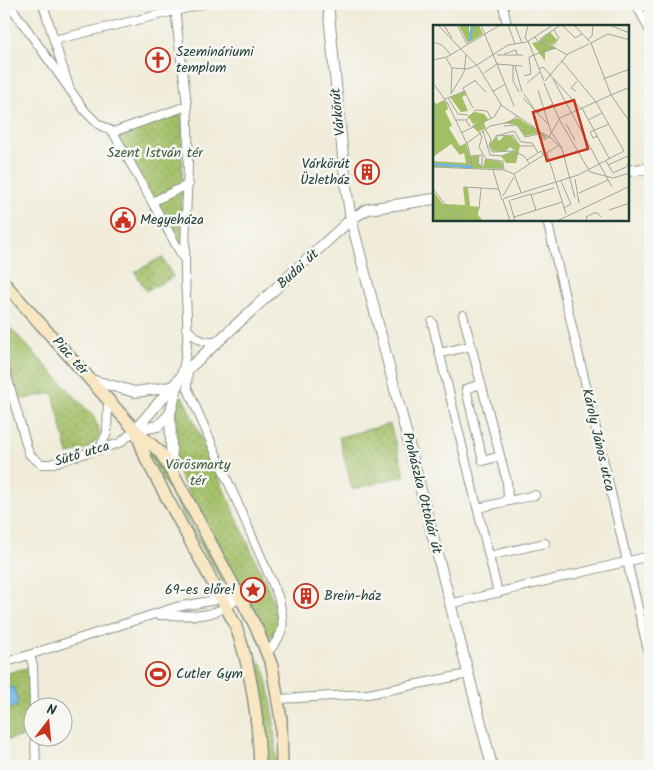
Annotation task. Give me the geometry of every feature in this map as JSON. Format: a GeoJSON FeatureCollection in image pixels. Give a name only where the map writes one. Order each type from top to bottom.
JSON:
{"type":"FeatureCollection","features":[{"type":"Feature","properties":{"kind":"main road","name":"Piac tér"},"geometry":{"type":"LineString","coordinates":[[4,283],[135,430]]}},
{"type":"Feature","properties":{"kind":"main road"},"geometry":{"type":"LineString","coordinates":[[135,430],[160,452],[172,470],[267,653],[279,699],[282,766]]}},
{"type":"Feature","properties":{"kind":"main road"},"geometry":{"type":"LineString","coordinates":[[135,430],[146,461],[235,624],[247,660],[258,710],[260,766]]}},
{"type":"Feature","properties":{"kind":"street"},"geometry":{"type":"LineString","coordinates":[[9,4],[85,111],[98,124],[113,132],[185,261]]}},
{"type":"Feature","properties":{"kind":"street"},"geometry":{"type":"LineString","coordinates":[[43,4],[70,90]]}},
{"type":"Feature","properties":{"kind":"street"},"geometry":{"type":"LineString","coordinates":[[54,40],[176,6],[204,4]]}},
{"type":"Feature","properties":{"kind":"street","name":"Várkörút"},"geometry":{"type":"LineString","coordinates":[[328,4],[351,219]]}},
{"type":"Feature","properties":{"kind":"street"},"geometry":{"type":"LineString","coordinates":[[503,4],[507,25]]}},
{"type":"Feature","properties":{"kind":"street"},"geometry":{"type":"LineString","coordinates":[[636,4],[650,31]]}},
{"type":"Feature","properties":{"kind":"street"},"geometry":{"type":"LineString","coordinates":[[176,6],[187,106],[189,184],[185,261],[186,328],[184,362],[180,377]]}},
{"type":"Feature","properties":{"kind":"street"},"geometry":{"type":"LineString","coordinates":[[113,132],[187,106]]}},
{"type":"Feature","properties":{"kind":"street"},"geometry":{"type":"LineString","coordinates":[[629,171],[650,168]]}},
{"type":"Feature","properties":{"kind":"street"},"geometry":{"type":"LineString","coordinates":[[152,202],[189,184]]}},
{"type":"Feature","properties":{"kind":"street","name":"Budai út"},"geometry":{"type":"LineString","coordinates":[[135,430],[190,367],[351,219],[368,209],[433,199]]}},
{"type":"Feature","properties":{"kind":"street","name":"Prohászka Ottokár út"},"geometry":{"type":"LineString","coordinates":[[351,219],[492,766]]}},
{"type":"Feature","properties":{"kind":"street","name":"Károly János utca"},"geometry":{"type":"LineString","coordinates":[[547,221],[650,659]]}},
{"type":"Feature","properties":{"kind":"street"},"geometry":{"type":"LineString","coordinates":[[463,315],[509,490],[504,502]]}},
{"type":"Feature","properties":{"kind":"street"},"geometry":{"type":"LineString","coordinates":[[432,322],[498,593]]}},
{"type":"Feature","properties":{"kind":"street"},"geometry":{"type":"LineString","coordinates":[[186,328],[201,340],[210,342],[218,340]]}},
{"type":"Feature","properties":{"kind":"street"},"geometry":{"type":"LineString","coordinates":[[440,353],[471,346]]}},
{"type":"Feature","properties":{"kind":"street","name":"Sütő utca"},"geometry":{"type":"LineString","coordinates":[[4,366],[26,445],[34,460],[50,464],[99,450],[120,443],[135,430]]}},
{"type":"Feature","properties":{"kind":"street"},"geometry":{"type":"LineString","coordinates":[[190,367],[186,377],[187,387],[278,596],[283,628],[280,639],[267,653]]}},
{"type":"Feature","properties":{"kind":"street","name":"Budai út"},"geometry":{"type":"LineString","coordinates":[[172,470],[170,414],[180,377]]}},
{"type":"Feature","properties":{"kind":"street"},"geometry":{"type":"LineString","coordinates":[[91,380],[135,392],[154,391],[172,387]]}},
{"type":"Feature","properties":{"kind":"street"},"geometry":{"type":"LineString","coordinates":[[481,384],[466,389],[483,460],[500,456]]}},
{"type":"Feature","properties":{"kind":"street"},"geometry":{"type":"LineString","coordinates":[[99,450],[108,425],[107,398]]}},
{"type":"Feature","properties":{"kind":"street"},"geometry":{"type":"LineString","coordinates":[[135,430],[158,426],[170,414]]}},
{"type":"Feature","properties":{"kind":"street"},"geometry":{"type":"LineString","coordinates":[[478,508],[535,495]]}},
{"type":"Feature","properties":{"kind":"street"},"geometry":{"type":"LineString","coordinates":[[489,556],[545,543]]}},
{"type":"Feature","properties":{"kind":"street"},"geometry":{"type":"LineString","coordinates":[[450,604],[650,556]]}},
{"type":"Feature","properties":{"kind":"street"},"geometry":{"type":"LineString","coordinates":[[154,615],[198,616],[239,596]]}},
{"type":"Feature","properties":{"kind":"street"},"geometry":{"type":"LineString","coordinates":[[4,663],[176,607],[224,603]]}},
{"type":"Feature","properties":{"kind":"street"},"geometry":{"type":"LineString","coordinates":[[30,655],[33,666],[34,698]]}},
{"type":"Feature","properties":{"kind":"street"},"geometry":{"type":"LineString","coordinates":[[279,699],[368,694],[468,674]]}},
{"type":"Feature","properties":{"kind":"street"},"geometry":{"type":"LineString","coordinates":[[35,748],[36,766]]}},
{"type":"Feature","properties":{"kind":"green space","name":"Szent István tér"},"geometry":{"type":"Polygon","coordinates":[[[182,113],[182,245],[177,248],[115,136],[182,113]]]}},
{"type":"Feature","properties":{"kind":"green space"},"geometry":{"type":"Polygon","coordinates":[[[162,257],[173,277],[146,291],[135,272],[162,257]]]}},
{"type":"Feature","properties":{"kind":"green space"},"geometry":{"type":"Polygon","coordinates":[[[4,321],[94,417],[100,432],[92,445],[84,450],[68,454],[53,393],[18,400],[4,347],[4,321]]]}},
{"type":"Feature","properties":{"kind":"green space","name":"Vörösmarty tér"},"geometry":{"type":"Polygon","coordinates":[[[180,396],[183,397],[272,597],[279,622],[275,637],[268,636],[181,478],[176,459],[174,437],[175,415],[180,396]]]}},
{"type":"Feature","properties":{"kind":"green space"},"geometry":{"type":"Polygon","coordinates":[[[390,424],[405,476],[352,489],[339,437],[390,424]]]}},
{"type":"Feature","properties":{"kind":"green space"},"geometry":{"type":"Polygon","coordinates":[[[150,450],[223,580],[223,584],[148,453],[150,450]]]}},
{"type":"Feature","properties":{"kind":"green space"},"geometry":{"type":"Polygon","coordinates":[[[262,663],[271,701],[276,766],[265,766],[265,716],[258,664],[262,663]]]}},
{"type":"Feature","properties":{"kind":"green space"},"geometry":{"type":"Polygon","coordinates":[[[33,666],[33,698],[22,698],[22,737],[4,740],[4,674],[33,666]]]}},
{"type":"Feature","properties":{"kind":"water"},"geometry":{"type":"Polygon","coordinates":[[[4,685],[14,688],[18,701],[16,707],[4,710],[4,685]]]}},
{"type":"Feature","properties":{"kind":"place","name":"Szemináriumi templom"},"geometry":{"type":"Point","coordinates":[158,60]}},
{"type":"Feature","properties":{"kind":"place","name":"Várkörút Üzletház"},"geometry":{"type":"Point","coordinates":[367,172]}},
{"type":"Feature","properties":{"kind":"place","name":"Megyeháza"},"geometry":{"type":"Point","coordinates":[123,220]}},
{"type":"Feature","properties":{"kind":"place","name":"69-es előre!"},"geometry":{"type":"Point","coordinates":[253,590]}},
{"type":"Feature","properties":{"kind":"place","name":"Brein-ház"},"geometry":{"type":"Point","coordinates":[306,596]}},
{"type":"Feature","properties":{"kind":"place","name":"Cutler Gym"},"geometry":{"type":"Point","coordinates":[158,674]}}]}
